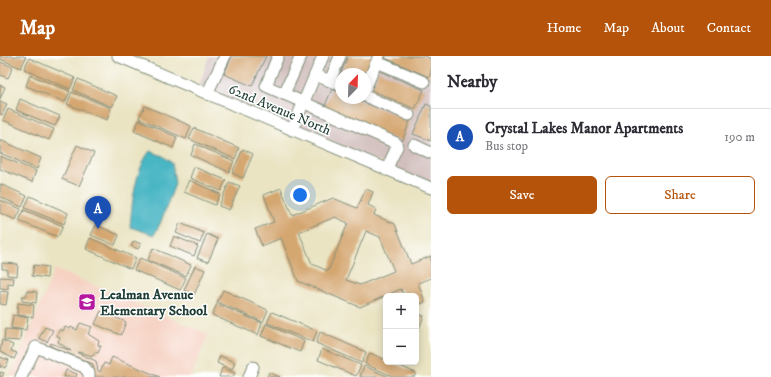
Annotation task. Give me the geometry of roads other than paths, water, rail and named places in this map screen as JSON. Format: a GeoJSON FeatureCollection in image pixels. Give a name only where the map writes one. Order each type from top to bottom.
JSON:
{"type":"FeatureCollection","features":[{"type":"Feature","properties":{"kind":"street","name":"62nd Avenue North"},"geometry":{"type":"LineString","coordinates":[[118,56],[431,188]]}},
{"type":"Feature","properties":{"kind":"street"},"geometry":{"type":"LineString","coordinates":[[207,94],[225,56]]}},
{"type":"Feature","properties":{"kind":"street"},"geometry":{"type":"LineString","coordinates":[[278,56],[266,86],[396,143],[397,147],[386,170]]}},
{"type":"Feature","properties":{"kind":"street"},"geometry":{"type":"LineString","coordinates":[[284,94],[301,56]]}},
{"type":"Feature","properties":{"kind":"street"},"geometry":{"type":"LineString","coordinates":[[292,130],[323,56]]}},
{"type":"Feature","properties":{"kind":"street"},"geometry":{"type":"LineString","coordinates":[[330,80],[340,56]]}},
{"type":"Feature","properties":{"kind":"street"},"geometry":{"type":"LineString","coordinates":[[371,75],[378,59],[424,82]]}},
{"type":"Feature","properties":{"kind":"street"},"geometry":{"type":"LineString","coordinates":[[315,75],[335,82]]}},
{"type":"Feature","properties":{"kind":"street"},"geometry":{"type":"LineString","coordinates":[[371,99],[409,115]]}},
{"type":"Feature","properties":{"kind":"street"},"geometry":{"type":"LineString","coordinates":[[414,146],[431,153]]}},
{"type":"Feature","properties":{"kind":"street"},"geometry":{"type":"LineString","coordinates":[[21,377],[36,347],[84,367],[89,373],[89,377]]}},
{"type":"Feature","properties":{"kind":"water"},"geometry":{"type":"Polygon","coordinates":[[[150,151],[163,156],[172,163],[175,184],[160,224],[154,235],[130,227],[135,187],[141,168],[150,151]]]}},
{"type":"Feature","properties":{"kind":"place","name":"Crystal Lakes Manor Apartments"},"geometry":{"type":"Point","coordinates":[98,229]}},
{"type":"Feature","properties":{"kind":"place","name":"Lealman Avenue Elementary School"},"geometry":{"type":"Point","coordinates":[87,302]}}]}
